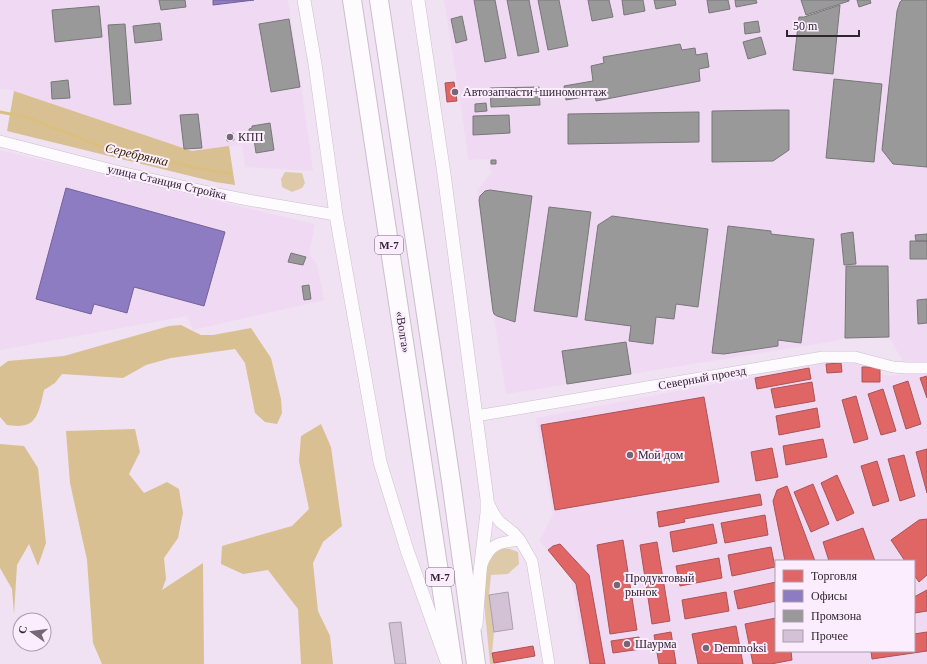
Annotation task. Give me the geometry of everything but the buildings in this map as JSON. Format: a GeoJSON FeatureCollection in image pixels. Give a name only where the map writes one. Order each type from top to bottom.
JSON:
{"type":"FeatureCollection","features":[{"type":"Feature","properties":{"kind":"highway","name":"«Волга»"},"geometry":{"type":"LineString","coordinates":[[352,0],[453,664]]}},
{"type":"Feature","properties":{"kind":"highway","name":"«Волга»"},"geometry":{"type":"LineString","coordinates":[[379,0],[451,480],[475,658]]}},
{"type":"Feature","properties":{"kind":"street"},"geometry":{"type":"LineString","coordinates":[[304,0],[315,64],[336,215],[380,462],[407,550],[448,664]]}},
{"type":"Feature","properties":{"kind":"street"},"geometry":{"type":"LineString","coordinates":[[418,0],[444,174],[487,499],[480,566],[475,658]]}},
{"type":"Feature","properties":{"kind":"street","name":"улица Станция Стройка"},"geometry":{"type":"LineString","coordinates":[[0,141],[116,172],[196,190],[336,215]]}},
{"type":"Feature","properties":{"kind":"street","name":"Северный проезд"},"geometry":{"type":"LineString","coordinates":[[476,416],[823,357],[855,357],[893,367],[927,368]]}},
{"type":"Feature","properties":{"kind":"street"},"geometry":{"type":"LineString","coordinates":[[487,499],[494,514],[500,522],[520,540],[532,561],[549,664]]}},
{"type":"Feature","properties":{"kind":"street"},"geometry":{"type":"LineString","coordinates":[[480,566],[486,555],[493,547],[500,543],[520,540]]}},
{"type":"Feature","properties":{"kind":"shaded area"},"geometry":{"type":"Polygon","coordinates":[[[0,0],[288,0],[313,171],[245,167],[242,145],[192,151],[8,89],[0,89],[0,0]]]}},
{"type":"Feature","properties":{"kind":"shaded area"},"geometry":{"type":"Polygon","coordinates":[[[444,0],[927,0],[927,664],[586,664],[571,578],[539,541],[553,514],[536,418],[825,363],[855,362],[885,376],[910,374],[889,337],[845,338],[829,342],[506,394],[477,191],[491,173],[489,159],[468,160],[444,0]]]}},
{"type":"Feature","properties":{"kind":"shaded area"},"geometry":{"type":"Polygon","coordinates":[[[14,91],[192,151],[229,146],[235,185],[215,182],[7,131],[14,91]]]}},
{"type":"Feature","properties":{"kind":"shaded area"},"geometry":{"type":"Polygon","coordinates":[[[0,150],[315,224],[309,253],[317,265],[324,300],[193,330],[187,316],[0,350],[0,150]]]}},
{"type":"Feature","properties":{"kind":"shaded area"},"geometry":{"type":"Polygon","coordinates":[[[285,172],[302,173],[305,183],[302,188],[292,192],[282,187],[281,179],[285,172]]]}},
{"type":"Feature","properties":{"kind":"shaded area"},"geometry":{"type":"Polygon","coordinates":[[[181,325],[201,335],[213,335],[251,328],[271,358],[281,399],[282,413],[277,424],[265,422],[255,413],[245,363],[235,349],[171,358],[146,365],[123,378],[62,374],[55,383],[44,390],[38,413],[33,421],[21,426],[7,425],[0,417],[0,367],[8,361],[64,356],[169,326],[181,325]]]}},
{"type":"Feature","properties":{"kind":"shaded area"},"geometry":{"type":"Polygon","coordinates":[[[321,424],[331,447],[342,526],[323,542],[313,563],[318,611],[330,636],[333,664],[301,664],[298,609],[268,570],[243,574],[221,564],[222,546],[292,526],[309,509],[299,461],[301,436],[321,424]]]}},
{"type":"Feature","properties":{"kind":"shaded area"},"geometry":{"type":"Polygon","coordinates":[[[135,429],[140,452],[129,474],[144,493],[167,482],[179,489],[183,513],[178,538],[164,558],[166,579],[162,590],[203,563],[204,664],[102,664],[93,643],[87,560],[70,483],[66,431],[135,429]]]}},
{"type":"Feature","properties":{"kind":"shaded area"},"geometry":{"type":"Polygon","coordinates":[[[0,444],[24,446],[38,468],[46,543],[38,566],[29,544],[17,565],[14,612],[12,589],[0,568],[0,444]]]}},
{"type":"Feature","properties":{"kind":"shaded area"},"geometry":{"type":"Polygon","coordinates":[[[504,548],[518,552],[519,564],[508,574],[491,575],[489,595],[494,632],[492,653],[494,664],[490,664],[483,592],[486,567],[494,553],[504,548]]]}},
{"type":"Feature","properties":{"kind":"waterway","name":"Серебрянка"},"geometry":{"type":"LineString","coordinates":[[0,112],[26,117],[115,152],[230,174]]}},
{"type":"Feature","properties":{"kind":"place","name":"Автозапчасти+шиномонтаж"},"geometry":{"type":"Point","coordinates":[455,92]}},
{"type":"Feature","properties":{"kind":"place","name":"КПП"},"geometry":{"type":"Point","coordinates":[230,137]}},
{"type":"Feature","properties":{"kind":"place","name":"Мой дом"},"geometry":{"type":"Point","coordinates":[630,455]}},
{"type":"Feature","properties":{"kind":"place","name":"Продуктовый рынок"},"geometry":{"type":"Point","coordinates":[617,585]}},
{"type":"Feature","properties":{"kind":"place","name":"Шаурма"},"geometry":{"type":"Point","coordinates":[627,644]}},
{"type":"Feature","properties":{"kind":"place","name":"Demmoksi"},"geometry":{"type":"Point","coordinates":[706,648]}}]}
